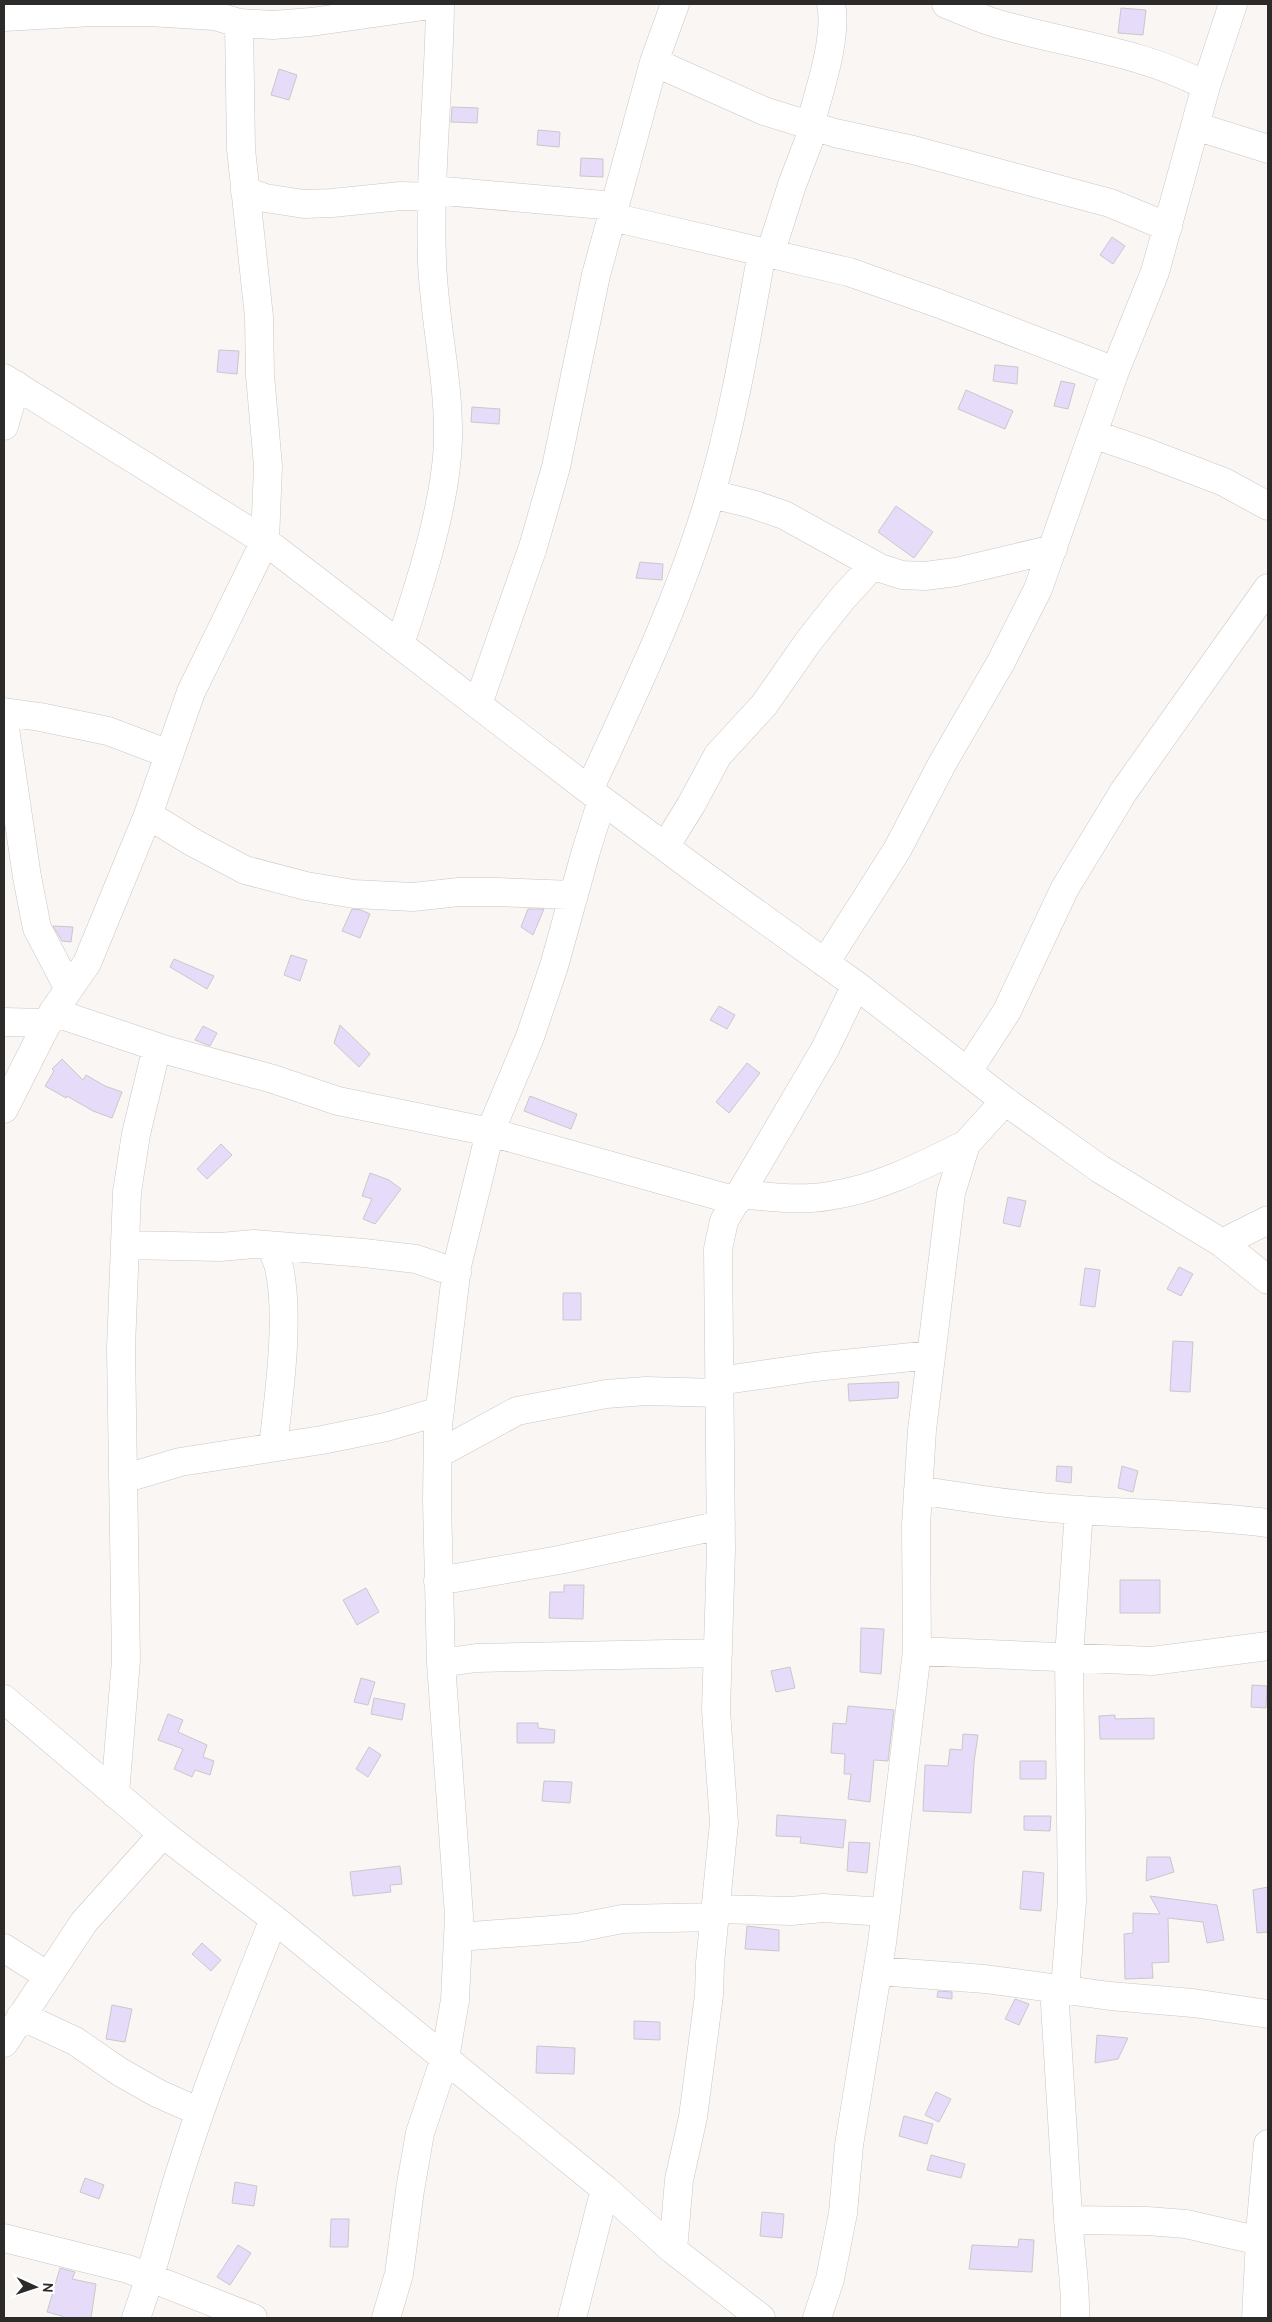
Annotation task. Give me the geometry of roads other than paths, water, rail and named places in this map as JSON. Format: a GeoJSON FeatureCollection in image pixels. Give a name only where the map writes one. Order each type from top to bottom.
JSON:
{"type":"FeatureCollection","features":[{"type":"Feature","properties":{"kind":"street"},"geometry":{"type":"LineString","coordinates":[[4,17],[106,8],[215,16],[239,23],[273,25],[311,22],[439,4],[440,57],[432,193],[435,303],[443,356],[448,438],[443,485],[433,532],[400,644]]}},
{"type":"Feature","properties":{"kind":"street"},"geometry":{"type":"LineString","coordinates":[[478,704],[533,547],[556,467],[596,275],[654,62],[675,4]]}},
{"type":"Feature","properties":{"kind":"street"},"geometry":{"type":"LineString","coordinates":[[386,2318],[399,2274],[420,2133],[445,2058],[455,2000],[459,1916],[441,1663],[438,1581],[438,1454],[440,1411],[456,1274],[490,1132],[530,1037],[554,966],[574,895],[596,795],[693,550],[711,494],[766,254],[812,126],[830,41],[834,15],[831,4]]}},
{"type":"Feature","properties":{"kind":"street"},"geometry":{"type":"LineString","coordinates":[[946,4],[992,22],[1144,60],[1185,75],[1206,86]]}},
{"type":"Feature","properties":{"kind":"street"},"geometry":{"type":"LineString","coordinates":[[825,963],[897,850],[1038,589],[1115,371],[1155,272],[1206,86],[1233,4]]}},
{"type":"Feature","properties":{"kind":"street"},"geometry":{"type":"LineString","coordinates":[[4,1109],[50,1017],[87,963],[148,815],[191,692],[266,541],[268,466],[260,375],[259,316],[241,149],[239,23]]}},
{"type":"Feature","properties":{"kind":"street"},"geometry":{"type":"LineString","coordinates":[[654,62],[764,111],[812,126],[931,154],[1110,203],[1168,227]]}},
{"type":"Feature","properties":{"kind":"street"},"geometry":{"type":"LineString","coordinates":[[1195,126],[1268,149]]}},
{"type":"Feature","properties":{"kind":"street"},"geometry":{"type":"LineString","coordinates":[[245,190],[265,198],[304,204],[432,193],[614,212],[766,254],[849,272],[940,304],[1115,371]]}},
{"type":"Feature","properties":{"kind":"street"},"geometry":{"type":"LineString","coordinates":[[4,426],[10,382],[266,541],[596,795],[856,985],[1005,1101],[1100,1169],[1222,1243],[1268,1280]]}},
{"type":"Feature","properties":{"kind":"street"},"geometry":{"type":"LineString","coordinates":[[1093,434],[1224,482],[1268,506]]}},
{"type":"Feature","properties":{"kind":"street"},"geometry":{"type":"LineString","coordinates":[[711,494],[752,504],[784,515],[873,564],[902,575],[926,576],[1004,562],[1052,549]]}},
{"type":"Feature","properties":{"kind":"street"},"geometry":{"type":"LineString","coordinates":[[665,847],[691,805],[718,755],[764,705],[814,635],[873,564]]}},
{"type":"Feature","properties":{"kind":"street"},"geometry":{"type":"LineString","coordinates":[[968,1071],[1006,1011],[1065,888],[1124,791],[1268,588]]}},
{"type":"Feature","properties":{"kind":"street"},"geometry":{"type":"LineString","coordinates":[[4,712],[40,717],[108,731],[169,754]]}},
{"type":"Feature","properties":{"kind":"street"},"geometry":{"type":"LineString","coordinates":[[4,721],[8,772],[37,928],[69,989]]}},
{"type":"Feature","properties":{"kind":"street"},"geometry":{"type":"LineString","coordinates":[[148,815],[194,843],[245,870],[306,886],[354,894],[414,897],[459,892],[574,895]]}},
{"type":"Feature","properties":{"kind":"street"},"geometry":{"type":"LineString","coordinates":[[673,2250],[679,2180],[693,2116],[709,1995],[724,1823],[716,1710],[721,1525],[718,1249],[724,1221],[825,1049],[856,985]]}},
{"type":"Feature","properties":{"kind":"street"},"geometry":{"type":"LineString","coordinates":[[4,1022],[50,1017],[273,1079],[338,1101],[490,1132],[739,1198],[829,1196],[884,1182],[966,1144],[1005,1101]]}},
{"type":"Feature","properties":{"kind":"street"},"geometry":{"type":"LineString","coordinates":[[116,1794],[126,1660],[121,1348],[127,1192],[136,1134],[157,1047]]}},
{"type":"Feature","properties":{"kind":"street"},"geometry":{"type":"LineString","coordinates":[[817,2318],[830,2279],[843,2213],[849,2145],[886,1912],[917,1651],[916,1525],[922,1430],[951,1193],[966,1144]]}},
{"type":"Feature","properties":{"kind":"street"},"geometry":{"type":"LineString","coordinates":[[1222,1243],[1268,1220]]}},
{"type":"Feature","properties":{"kind":"street"},"geometry":{"type":"LineString","coordinates":[[126,1245],[210,1247],[254,1244],[416,1259],[456,1274]]}},
{"type":"Feature","properties":{"kind":"street"},"geometry":{"type":"LineString","coordinates":[[270,1246],[279,1266],[282,1306],[282,1354],[274,1447]]}},
{"type":"Feature","properties":{"kind":"street"},"geometry":{"type":"LineString","coordinates":[[438,1454],[484,1428],[526,1409],[606,1394],[719,1387],[815,1368],[931,1354]]}},
{"type":"Feature","properties":{"kind":"street"},"geometry":{"type":"LineString","coordinates":[[124,1479],[180,1462],[386,1427],[440,1411]]}},
{"type":"Feature","properties":{"kind":"street"},"geometry":{"type":"LineString","coordinates":[[918,1490],[998,1503],[1079,1510],[1216,1517],[1268,1523]]}},
{"type":"Feature","properties":{"kind":"street"},"geometry":{"type":"LineString","coordinates":[[1075,2318],[1074,2273],[1068,2220],[1060,1989],[1072,1901],[1069,1657],[1079,1510]]}},
{"type":"Feature","properties":{"kind":"street"},"geometry":{"type":"LineString","coordinates":[[438,1581],[559,1560],[721,1525]]}},
{"type":"Feature","properties":{"kind":"street"},"geometry":{"type":"LineString","coordinates":[[917,1651],[1152,1662],[1268,1646]]}},
{"type":"Feature","properties":{"kind":"street"},"geometry":{"type":"LineString","coordinates":[[441,1663],[476,1658],[718,1653]]}},
{"type":"Feature","properties":{"kind":"street"},"geometry":{"type":"LineString","coordinates":[[4,1698],[163,1834],[274,1918],[605,2189],[673,2250],[761,2318]]}},
{"type":"Feature","properties":{"kind":"street"},"geometry":{"type":"LineString","coordinates":[[4,2043],[84,1922],[163,1834]]}},
{"type":"Feature","properties":{"kind":"street"},"geometry":{"type":"LineString","coordinates":[[458,1937],[577,1928],[622,1919],[715,1913],[824,1908],[886,1912]]}},
{"type":"Feature","properties":{"kind":"street"},"geometry":{"type":"LineString","coordinates":[[136,2318],[151,2278],[180,2170],[220,2052],[274,1918]]}},
{"type":"Feature","properties":{"kind":"street"},"geometry":{"type":"LineString","coordinates":[[4,1948],[48,1976]]}},
{"type":"Feature","properties":{"kind":"street"},"geometry":{"type":"LineString","coordinates":[[878,1971],[986,1979],[1110,1996],[1193,2003],[1268,2014]]}},
{"type":"Feature","properties":{"kind":"street"},"geometry":{"type":"LineString","coordinates":[[21,2016],[75,2041],[120,2072],[159,2094],[200,2112]]}},
{"type":"Feature","properties":{"kind":"street"},"geometry":{"type":"LineString","coordinates":[[1256,2318],[1268,2144]]}},
{"type":"Feature","properties":{"kind":"street"},"geometry":{"type":"LineString","coordinates":[[572,2318],[605,2189]]}},
{"type":"Feature","properties":{"kind":"street"},"geometry":{"type":"LineString","coordinates":[[1068,2220],[1147,2221],[1186,2224],[1260,2242]]}},
{"type":"Feature","properties":{"kind":"street"},"geometry":{"type":"LineString","coordinates":[[4,2238],[128,2269],[253,2318]]}}]}
